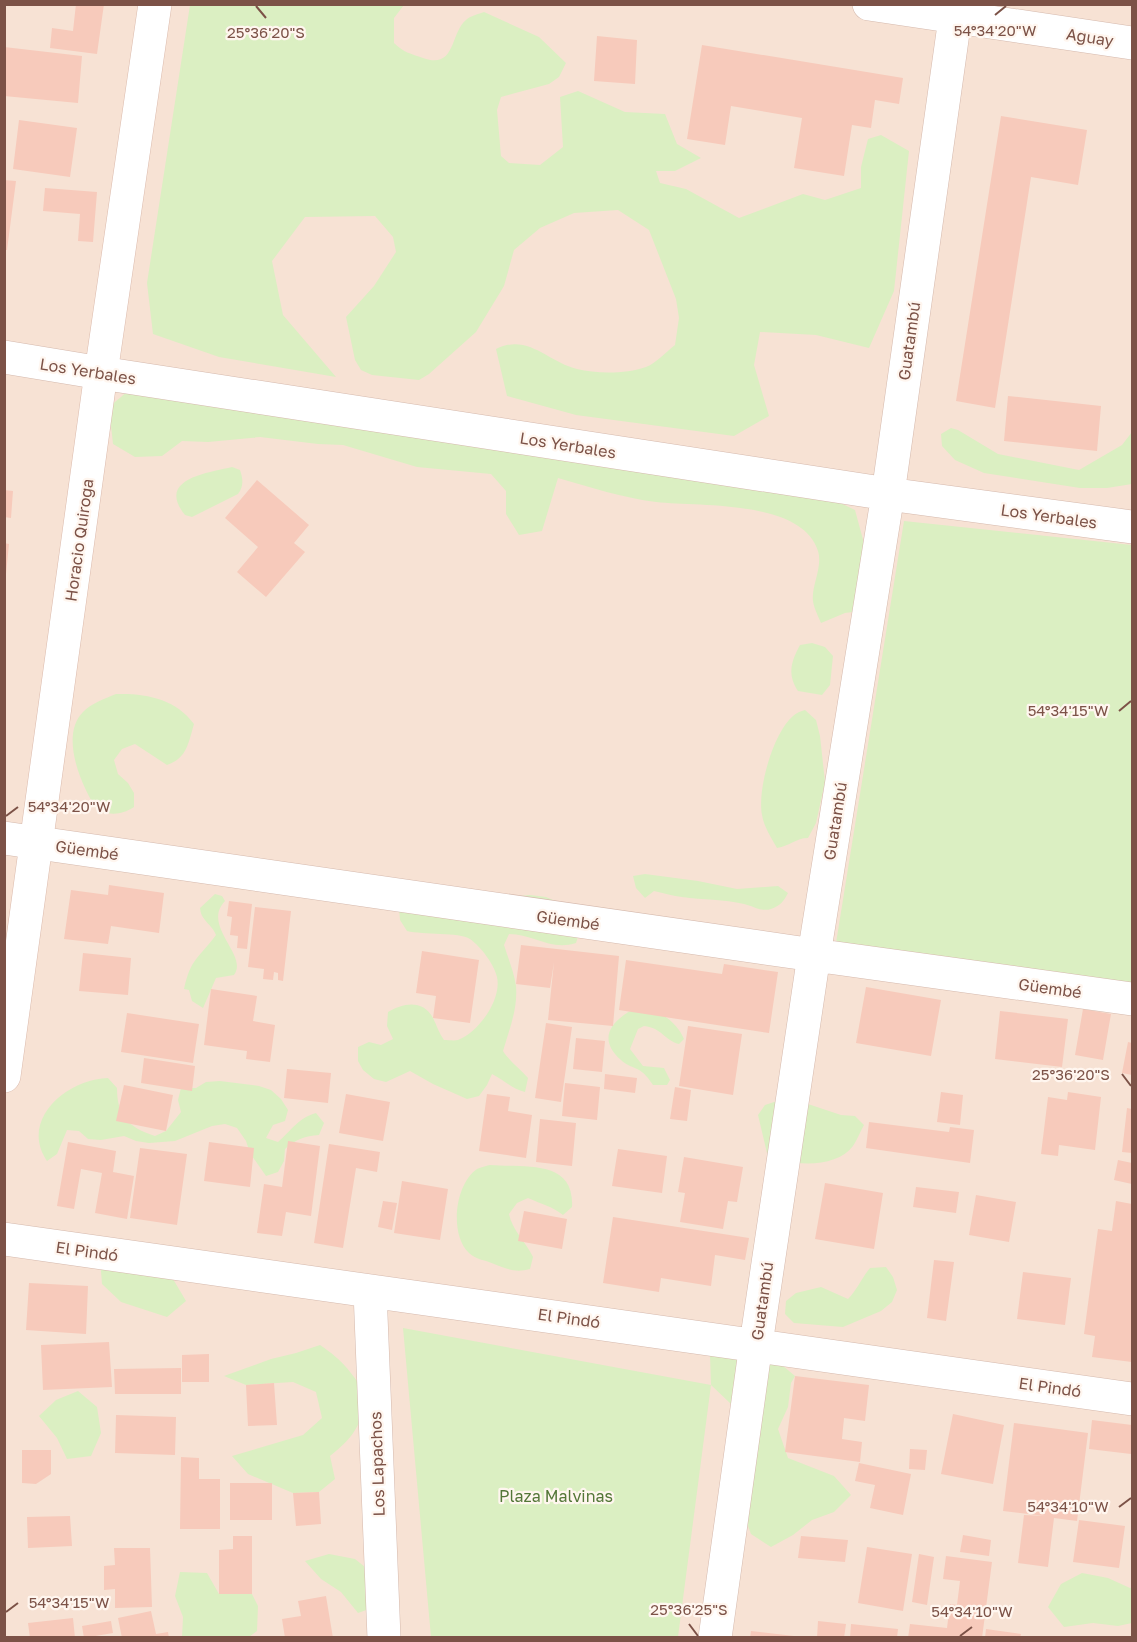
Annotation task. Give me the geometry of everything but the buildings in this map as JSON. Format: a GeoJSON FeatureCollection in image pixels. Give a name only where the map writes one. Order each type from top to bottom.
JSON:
{"type":"FeatureCollection","features":[{"type":"Feature","properties":{"kind":"street","name":"Horacio Quiroga"},"geometry":{"type":"LineString","coordinates":[[4,1076],[101,373],[155,4]]}},
{"type":"Feature","properties":{"kind":"street","name":"Aguay"},"geometry":{"type":"LineString","coordinates":[[869,4],[956,10],[1132,43]]}},
{"type":"Feature","properties":{"kind":"street","name":"Guatambú"},"geometry":{"type":"LineString","coordinates":[[715,1638],[814,955],[888,494],[956,10]]}},
{"type":"Feature","properties":{"kind":"street","name":"Los Yerbales"},"geometry":{"type":"LineString","coordinates":[[4,357],[888,494],[1132,528]]}},
{"type":"Feature","properties":{"kind":"street","name":"Güembé"},"geometry":{"type":"LineString","coordinates":[[4,838],[1132,999]]}},
{"type":"Feature","properties":{"kind":"street","name":"El Pindó"},"geometry":{"type":"LineString","coordinates":[[4,1239],[1132,1399]]}},
{"type":"Feature","properties":{"kind":"street","name":"Los Lapachos"},"geometry":{"type":"LineString","coordinates":[[370,1291],[384,1638]]}},
{"type":"Feature","properties":{"kind":"shaded area"},"geometry":{"type":"Polygon","coordinates":[[[5,5],[1132,5],[1132,1637],[5,1637],[5,5]]]}},
{"type":"Feature","properties":{"kind":"green space"},"geometry":{"type":"Polygon","coordinates":[[[190,5],[404,5],[394,18],[394,43],[407,52],[434,60],[447,55],[466,20],[484,12],[539,37],[566,63],[559,77],[549,84],[501,97],[497,110],[501,156],[509,163],[540,165],[563,147],[560,97],[578,91],[625,112],[665,114],[677,144],[701,158],[675,171],[656,171],[660,183],[686,189],[739,218],[803,194],[825,200],[861,188],[861,167],[868,139],[881,135],[909,151],[894,291],[869,348],[816,335],[760,332],[754,365],[769,416],[734,436],[576,415],[507,396],[496,349],[507,345],[528,346],[577,369],[612,372],[646,367],[657,361],[675,345],[679,318],[676,299],[649,230],[618,210],[574,213],[540,228],[514,250],[504,286],[476,332],[429,374],[419,380],[372,375],[361,370],[355,360],[346,317],[374,286],[396,252],[393,237],[375,216],[305,217],[272,261],[283,315],[336,377],[219,357],[153,334],[147,283],[190,5]]]}},
{"type":"Feature","properties":{"kind":"green space"},"geometry":{"type":"Polygon","coordinates":[[[128,391],[832,499],[855,510],[868,558],[868,610],[845,613],[821,623],[813,601],[819,563],[818,551],[808,534],[792,522],[771,514],[722,506],[644,500],[558,478],[542,531],[519,535],[506,514],[506,491],[491,474],[417,467],[343,445],[260,437],[208,442],[182,441],[162,456],[135,457],[113,444],[109,407],[128,391]]]}},
{"type":"Feature","properties":{"kind":"green space"},"geometry":{"type":"Polygon","coordinates":[[[951,428],[998,454],[1079,470],[1122,445],[1132,432],[1132,484],[1107,488],[1080,488],[984,473],[955,460],[942,446],[941,434],[951,428]]]}},
{"type":"Feature","properties":{"kind":"green space"},"geometry":{"type":"Polygon","coordinates":[[[232,467],[240,470],[242,476],[242,485],[238,494],[192,517],[185,515],[178,503],[177,493],[181,486],[198,475],[232,467]]]}},
{"type":"Feature","properties":{"kind":"green space"},"geometry":{"type":"Polygon","coordinates":[[[904,521],[1132,545],[1132,989],[836,943],[904,521]]]}},
{"type":"Feature","properties":{"kind":"green space"},"geometry":{"type":"Polygon","coordinates":[[[812,643],[825,647],[833,656],[830,685],[822,695],[798,691],[792,679],[794,657],[800,645],[812,643]]]}},
{"type":"Feature","properties":{"kind":"green space"},"geometry":{"type":"Polygon","coordinates":[[[116,694],[160,699],[187,715],[194,724],[183,754],[167,765],[135,744],[122,749],[114,760],[118,774],[128,783],[134,793],[134,807],[125,812],[113,814],[98,811],[86,789],[76,762],[73,734],[76,722],[83,712],[116,694]]]}},
{"type":"Feature","properties":{"kind":"green space"},"geometry":{"type":"Polygon","coordinates":[[[805,710],[816,720],[825,782],[816,823],[808,838],[777,848],[762,815],[764,777],[779,735],[793,716],[805,710]]]}},
{"type":"Feature","properties":{"kind":"green space"},"geometry":{"type":"Polygon","coordinates":[[[645,874],[737,889],[778,886],[788,893],[779,905],[767,910],[736,902],[679,897],[654,891],[645,898],[636,888],[633,876],[645,874]]]}},
{"type":"Feature","properties":{"kind":"green space"},"geometry":{"type":"Polygon","coordinates":[[[215,894],[222,896],[225,901],[219,911],[218,920],[236,959],[237,967],[234,975],[216,978],[203,1008],[192,1001],[189,990],[184,989],[192,965],[216,935],[202,916],[200,908],[215,894]]]}},
{"type":"Feature","properties":{"kind":"green space"},"geometry":{"type":"Polygon","coordinates":[[[530,895],[546,897],[569,907],[580,930],[576,943],[567,945],[550,944],[509,934],[504,945],[514,976],[516,1003],[503,1051],[528,1078],[525,1092],[512,1087],[492,1074],[479,1096],[467,1099],[410,1071],[386,1082],[374,1079],[363,1070],[358,1061],[358,1047],[369,1042],[381,1045],[393,1039],[387,1026],[388,1012],[400,1006],[418,1005],[429,1012],[444,1040],[456,1040],[466,1036],[481,1022],[492,1004],[498,986],[493,967],[474,942],[458,935],[407,931],[400,920],[399,908],[530,895]]]}},
{"type":"Feature","properties":{"kind":"green space"},"geometry":{"type":"Polygon","coordinates":[[[637,1007],[665,1016],[676,1026],[684,1039],[679,1044],[655,1029],[644,1026],[638,1029],[630,1049],[643,1066],[664,1068],[670,1080],[667,1085],[653,1085],[642,1072],[621,1060],[609,1044],[611,1029],[615,1023],[637,1007]]]}},
{"type":"Feature","properties":{"kind":"green space"},"geometry":{"type":"Polygon","coordinates":[[[108,1078],[117,1088],[119,1106],[126,1119],[138,1129],[155,1136],[166,1131],[181,1112],[178,1100],[181,1088],[196,1088],[206,1082],[220,1081],[259,1086],[271,1090],[281,1099],[288,1110],[285,1121],[273,1125],[266,1138],[278,1142],[300,1121],[316,1113],[324,1123],[319,1135],[301,1139],[285,1149],[284,1161],[278,1172],[266,1176],[250,1153],[246,1141],[237,1128],[225,1124],[212,1126],[175,1141],[149,1143],[124,1136],[101,1140],[88,1139],[79,1131],[67,1130],[57,1154],[47,1161],[40,1146],[39,1131],[43,1117],[52,1104],[77,1086],[92,1080],[108,1078]]]}},
{"type":"Feature","properties":{"kind":"green space"},"geometry":{"type":"Polygon","coordinates":[[[777,1101],[802,1102],[841,1115],[855,1116],[864,1125],[853,1146],[835,1159],[799,1163],[776,1158],[767,1153],[758,1115],[765,1105],[777,1101]]]}},
{"type":"Feature","properties":{"kind":"green space"},"geometry":{"type":"Polygon","coordinates":[[[490,1165],[544,1169],[556,1173],[565,1180],[571,1191],[572,1207],[563,1215],[551,1207],[528,1198],[517,1203],[509,1214],[513,1225],[533,1257],[530,1269],[512,1270],[478,1259],[463,1245],[457,1222],[460,1197],[470,1176],[477,1169],[490,1165]]]}},
{"type":"Feature","properties":{"kind":"green space"},"geometry":{"type":"Polygon","coordinates":[[[100,1259],[173,1279],[186,1301],[167,1317],[121,1302],[102,1284],[100,1259]]]}},
{"type":"Feature","properties":{"kind":"green space"},"geometry":{"type":"Polygon","coordinates":[[[886,1267],[893,1277],[897,1290],[892,1302],[881,1311],[843,1327],[794,1323],[785,1314],[786,1301],[796,1293],[821,1287],[848,1299],[870,1268],[886,1267]]]}},
{"type":"Feature","properties":{"kind":"green space","name":"Plaza Malvinas"},"geometry":{"type":"Polygon","coordinates":[[[403,1328],[711,1385],[678,1637],[431,1637],[403,1328]]]}},
{"type":"Feature","properties":{"kind":"green space"},"geometry":{"type":"Polygon","coordinates":[[[320,1345],[347,1368],[368,1398],[355,1431],[330,1456],[335,1479],[319,1492],[293,1493],[248,1474],[232,1456],[303,1435],[322,1418],[316,1392],[293,1382],[246,1385],[224,1376],[320,1345]]]}},
{"type":"Feature","properties":{"kind":"green space"},"geometry":{"type":"Polygon","coordinates":[[[710,1355],[776,1360],[795,1376],[791,1383],[788,1407],[778,1429],[788,1458],[834,1476],[851,1495],[834,1512],[812,1520],[793,1535],[771,1547],[751,1534],[734,1488],[731,1404],[711,1385],[710,1355]]]}},
{"type":"Feature","properties":{"kind":"green space"},"geometry":{"type":"Polygon","coordinates":[[[78,1391],[97,1407],[101,1433],[91,1456],[67,1459],[57,1438],[39,1416],[56,1400],[78,1391]]]}},
{"type":"Feature","properties":{"kind":"green space"},"geometry":{"type":"Polygon","coordinates":[[[329,1554],[355,1559],[380,1579],[380,1605],[358,1613],[341,1592],[321,1579],[305,1561],[329,1554]]]}},
{"type":"Feature","properties":{"kind":"green space"},"geometry":{"type":"Polygon","coordinates":[[[180,1572],[207,1573],[219,1594],[252,1594],[258,1606],[257,1631],[249,1637],[182,1637],[183,1617],[175,1596],[180,1572]]]}},
{"type":"Feature","properties":{"kind":"green space"},"geometry":{"type":"Polygon","coordinates":[[[1082,1573],[1108,1578],[1132,1587],[1132,1623],[1118,1626],[1093,1623],[1064,1627],[1048,1607],[1061,1584],[1082,1573]]]}}]}
